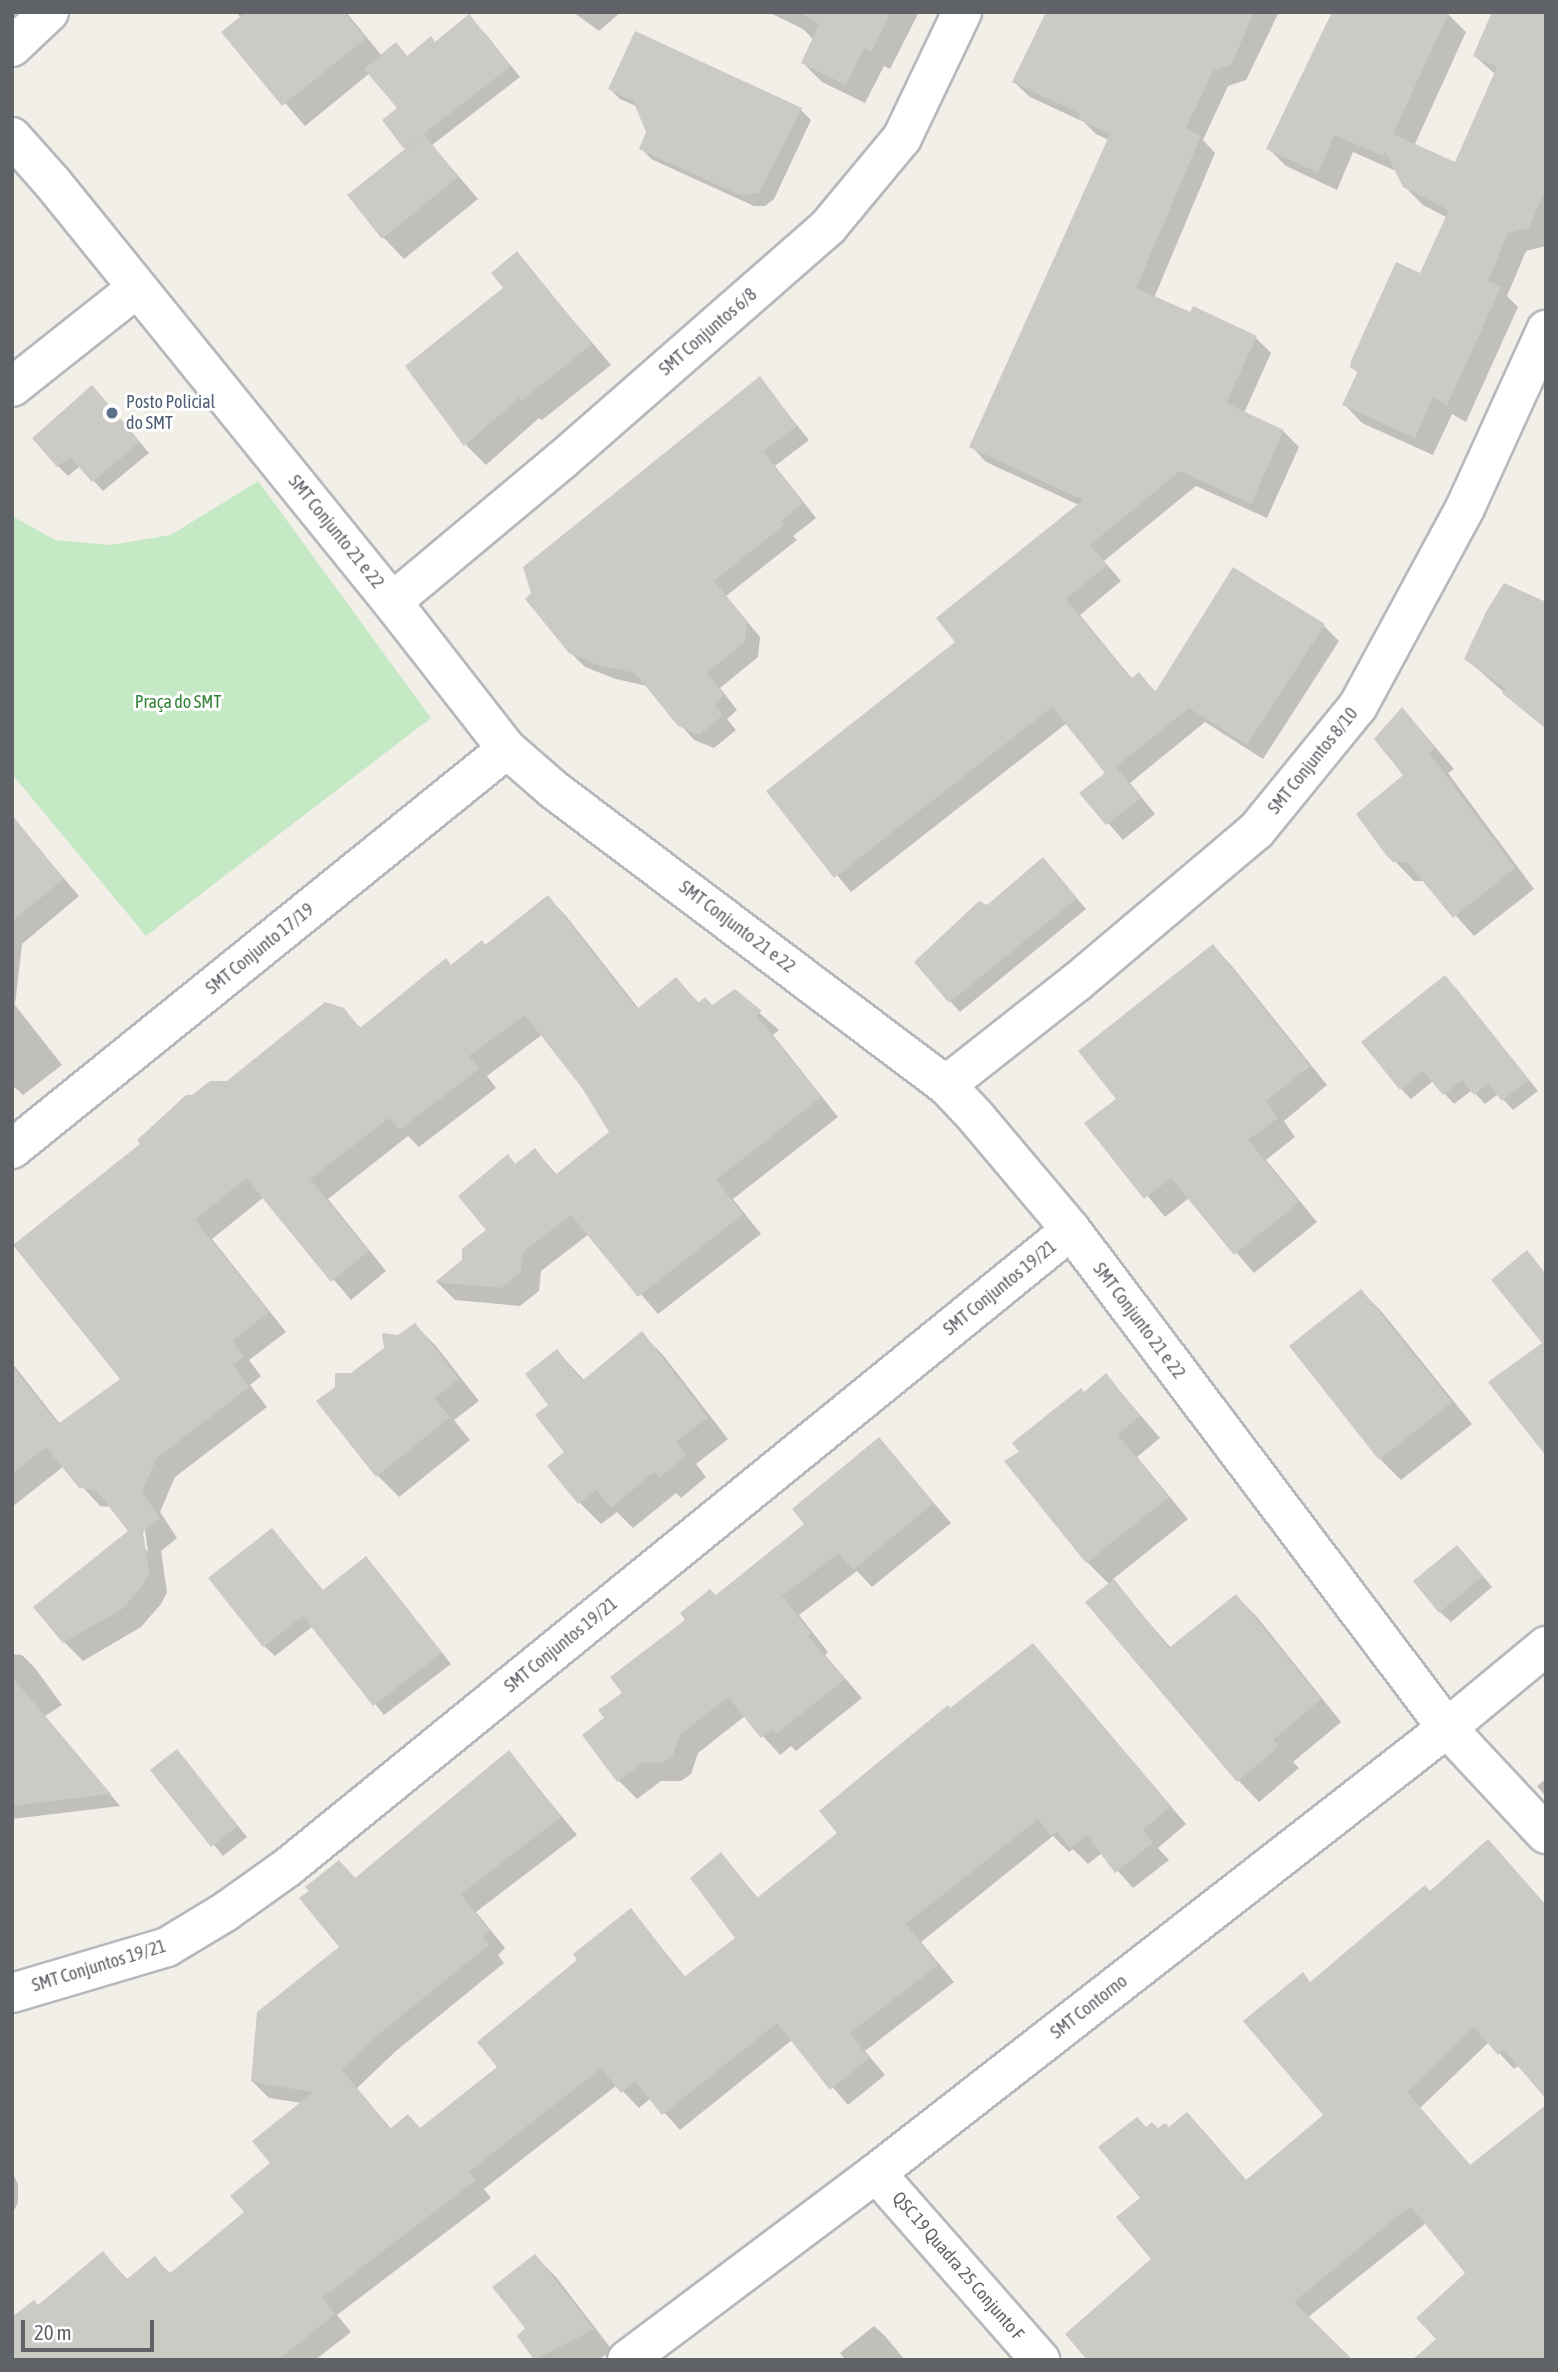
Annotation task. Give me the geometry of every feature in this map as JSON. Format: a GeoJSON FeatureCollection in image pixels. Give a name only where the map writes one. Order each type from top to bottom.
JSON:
{"type":"FeatureCollection","features":[{"type":"Feature","properties":{"kind":"street"},"geometry":{"type":"LineString","coordinates":[[12,47],[49,12]]}},
{"type":"Feature","properties":{"kind":"street","name":"SMT Conjuntos 6/8"},"geometry":{"type":"LineString","coordinates":[[392,602],[562,460],[828,227],[902,138],[962,12]]}},
{"type":"Feature","properties":{"kind":"street","name":"SMT Conjunto 21 e 22"},"geometry":{"type":"LineString","coordinates":[[12,137],[392,602],[507,749],[554,790],[946,1085],[1071,1230],[1447,1728],[1546,1834]]}},
{"type":"Feature","properties":{"kind":"street"},"geometry":{"type":"LineString","coordinates":[[12,387],[137,288]]}},
{"type":"Feature","properties":{"kind":"street","name":"SMT Conjuntos 8/10"},"geometry":{"type":"LineString","coordinates":[[946,1085],[1077,982],[1256,831],[1358,706],[1465,509],[1546,330]]}},
{"type":"Feature","properties":{"kind":"street","name":"SMT Conjunto 17/19"},"geometry":{"type":"LineString","coordinates":[[12,1149],[507,749]]}},
{"type":"Feature","properties":{"kind":"street","name":"SMT Conjuntos 19/21"},"geometry":{"type":"LineString","coordinates":[[12,1993],[167,1947],[225,1912],[288,1867],[1071,1230]]}},
{"type":"Feature","properties":{"kind":"street","name":"SMT Contorno"},"geometry":{"type":"LineString","coordinates":[[627,2360],[876,2173],[1447,1728],[1546,1646]]}},
{"type":"Feature","properties":{"kind":"street","name":"QSC 19 Quadra 25 Conjunto F"},"geometry":{"type":"LineString","coordinates":[[876,2173],[1040,2360]]}},
{"type":"Feature","properties":{"kind":"green space","name":"Praça do SMT"},"geometry":{"type":"Polygon","coordinates":[[[258,481],[431,718],[146,936],[12,774],[12,516],[55,540],[110,545],[171,535],[258,481]]]}},
{"type":"Feature","properties":{"kind":"building"},"geometry":{"type":"Polygon","coordinates":[[[246,12],[344,12],[366,38],[282,106],[221,32],[246,12]]]}},
{"type":"Feature","properties":{"kind":"building"},"geometry":{"type":"Polygon","coordinates":[[[798,12],[891,12],[871,52],[864,48],[846,85],[801,63],[819,24],[798,12]]]}},
{"type":"Feature","properties":{"kind":"building"},"geometry":{"type":"Polygon","coordinates":[[[1046,12],[1254,12],[1231,65],[1213,71],[1186,128],[1201,136],[1136,288],[1190,312],[1193,306],[1257,336],[1226,403],[1284,430],[1251,504],[1180,471],[1090,545],[1107,565],[1066,599],[1131,679],[1139,672],[1155,692],[1233,567],[1325,624],[1247,745],[1189,708],[1116,767],[1141,798],[1106,825],[1079,793],[1105,773],[1052,707],[834,878],[766,791],[955,642],[936,618],[1083,500],[969,447],[1110,134],[1078,119],[1081,114],[1012,82],[1046,12]]]}},
{"type":"Feature","properties":{"kind":"building"},"geometry":{"type":"Polygon","coordinates":[[[1332,12],[1449,12],[1393,134],[1455,162],[1497,67],[1473,56],[1492,12],[1546,12],[1546,188],[1529,228],[1508,233],[1488,281],[1501,287],[1447,405],[1433,397],[1415,438],[1342,405],[1358,371],[1350,368],[1351,361],[1396,262],[1420,273],[1449,210],[1403,187],[1385,151],[1383,156],[1334,135],[1318,173],[1266,149],[1332,12]]]}},
{"type":"Feature","properties":{"kind":"building"},"geometry":{"type":"Polygon","coordinates":[[[469,14],[511,66],[404,149],[382,120],[397,108],[364,69],[396,42],[407,56],[431,36],[435,42],[469,14]]]}},
{"type":"Feature","properties":{"kind":"building"},"geometry":{"type":"Polygon","coordinates":[[[635,31],[802,108],[759,193],[742,196],[639,149],[646,132],[633,101],[608,89],[635,31]]]}},
{"type":"Feature","properties":{"kind":"building"},"geometry":{"type":"Polygon","coordinates":[[[424,134],[458,177],[382,239],[347,195],[424,134]]]}},
{"type":"Feature","properties":{"kind":"building"},"geometry":{"type":"Polygon","coordinates":[[[517,251],[592,344],[521,401],[520,397],[464,446],[405,366],[503,288],[491,273],[517,251]]]}},
{"type":"Feature","properties":{"kind":"building"},"geometry":{"type":"Polygon","coordinates":[[[760,376],[797,426],[763,451],[803,503],[781,521],[784,525],[714,581],[747,621],[745,642],[707,673],[724,695],[714,704],[723,715],[699,735],[678,726],[635,673],[601,666],[569,653],[525,599],[531,593],[523,567],[760,376]]]}},
{"type":"Feature","properties":{"kind":"building"},"geometry":{"type":"Polygon","coordinates":[[[92,385],[140,442],[92,482],[70,457],[57,467],[32,438],[92,385]]]}},
{"type":"Feature","properties":{"kind":"building"},"geometry":{"type":"Polygon","coordinates":[[[1504,583],[1546,602],[1546,729],[1502,693],[1505,689],[1464,659],[1487,610],[1504,583]]]}},
{"type":"Feature","properties":{"kind":"building"},"geometry":{"type":"Polygon","coordinates":[[[1402,707],[1435,748],[1429,753],[1515,868],[1453,918],[1407,862],[1393,862],[1386,855],[1356,814],[1403,775],[1374,739],[1402,707]]]}},
{"type":"Feature","properties":{"kind":"building"},"geometry":{"type":"Polygon","coordinates":[[[12,815],[64,879],[12,921],[12,815]]]}},
{"type":"Feature","properties":{"kind":"building"},"geometry":{"type":"Polygon","coordinates":[[[1043,857],[1077,898],[949,1003],[914,962],[979,901],[987,905],[1043,857]]]}},
{"type":"Feature","properties":{"kind":"building"},"geometry":{"type":"Polygon","coordinates":[[[548,895],[637,1009],[676,977],[698,1003],[705,997],[712,1005],[735,989],[762,1011],[756,1015],[821,1097],[716,1180],[743,1214],[638,1297],[571,1215],[523,1252],[521,1272],[501,1288],[435,1282],[462,1260],[462,1249],[486,1230],[458,1196],[508,1154],[515,1164],[535,1148],[555,1175],[609,1132],[582,1088],[525,1015],[469,1056],[479,1069],[399,1130],[389,1118],[310,1179],[369,1251],[331,1282],[246,1178],[195,1220],[269,1312],[232,1341],[244,1356],[233,1365],[249,1387],[156,1459],[142,1492],[160,1518],[143,1532],[149,1573],[143,1585],[122,1609],[63,1643],[33,1607],[128,1531],[96,1490],[79,1488],[46,1447],[12,1474],[12,1366],[58,1424],[120,1379],[13,1245],[140,1144],[137,1140],[186,1095],[192,1095],[210,1081],[227,1081],[325,1002],[344,1008],[360,1028],[446,958],[451,965],[482,940],[485,945],[548,895]]]}},
{"type":"Feature","properties":{"kind":"building"},"geometry":{"type":"Polygon","coordinates":[[[1213,944],[1310,1066],[1266,1101],[1278,1118],[1248,1140],[1299,1202],[1234,1255],[1171,1178],[1144,1199],[1084,1123],[1116,1099],[1078,1051],[1213,944]]]}},
{"type":"Feature","properties":{"kind":"building"},"geometry":{"type":"Polygon","coordinates":[[[1445,975],[1529,1080],[1502,1101],[1488,1084],[1474,1095],[1462,1080],[1443,1095],[1423,1071],[1400,1090],[1361,1042],[1445,975]]]}},
{"type":"Feature","properties":{"kind":"building"},"geometry":{"type":"Polygon","coordinates":[[[1527,1250],[1546,1274],[1546,1456],[1488,1382],[1542,1343],[1491,1280],[1527,1250]]]}},
{"type":"Feature","properties":{"kind":"building"},"geometry":{"type":"Polygon","coordinates":[[[1361,1289],[1452,1402],[1379,1460],[1289,1346],[1361,1289]]]}},
{"type":"Feature","properties":{"kind":"building"},"geometry":{"type":"Polygon","coordinates":[[[415,1323],[459,1379],[434,1398],[450,1417],[376,1477],[316,1401],[335,1387],[335,1373],[351,1373],[384,1348],[382,1333],[398,1335],[415,1323]]]}},
{"type":"Feature","properties":{"kind":"building"},"geometry":{"type":"Polygon","coordinates":[[[642,1331],[708,1417],[676,1442],[686,1455],[659,1478],[654,1472],[611,1508],[596,1490],[578,1504],[547,1466],[564,1452],[535,1415],[548,1405],[525,1374],[557,1349],[582,1381],[642,1331]]]}},
{"type":"Feature","properties":{"kind":"building"},"geometry":{"type":"Polygon","coordinates":[[[1106,1373],[1140,1416],[1118,1435],[1169,1497],[1086,1563],[1004,1461],[1019,1452],[1012,1443],[1081,1388],[1084,1392],[1106,1373]]]}},
{"type":"Feature","properties":{"kind":"building"},"geometry":{"type":"Polygon","coordinates":[[[879,1437],[934,1503],[853,1570],[839,1553],[782,1596],[811,1633],[808,1636],[845,1679],[776,1734],[772,1729],[761,1738],[728,1697],[680,1735],[673,1755],[662,1763],[642,1763],[617,1782],[582,1735],[604,1718],[598,1710],[622,1693],[610,1677],[685,1620],[680,1613],[710,1589],[716,1595],[804,1524],[792,1509],[879,1437]]]}},
{"type":"Feature","properties":{"kind":"building"},"geometry":{"type":"Polygon","coordinates":[[[272,1528],[323,1590],[366,1556],[442,1653],[373,1706],[303,1616],[263,1647],[208,1578],[272,1528]]]}},
{"type":"Feature","properties":{"kind":"building"},"geometry":{"type":"Polygon","coordinates":[[[1457,1545],[1483,1576],[1439,1613],[1413,1581],[1457,1545]]]}},
{"type":"Feature","properties":{"kind":"building"},"geometry":{"type":"Polygon","coordinates":[[[1114,1579],[1169,1648],[1236,1594],[1321,1699],[1273,1740],[1279,1746],[1237,1782],[1085,1602],[1114,1579]]]}},
{"type":"Feature","properties":{"kind":"building"},"geometry":{"type":"Polygon","coordinates":[[[1033,1643],[1171,1806],[1143,1830],[1153,1843],[1115,1873],[1087,1835],[1070,1848],[1057,1832],[1051,1836],[1038,1819],[906,1924],[938,1965],[850,2033],[869,2058],[830,2090],[777,2023],[662,2115],[635,2081],[621,2093],[601,2068],[469,2172],[476,2180],[322,2298],[335,2314],[278,2360],[12,2360],[12,2317],[34,2300],[38,2305],[103,2251],[126,2280],[155,2256],[169,2274],[244,2212],[230,2196],[270,2163],[252,2141],[313,2092],[251,2082],[257,2012],[339,1947],[299,1898],[309,1891],[305,1887],[339,1860],[355,1878],[509,1750],[561,1817],[461,1894],[490,1931],[483,1937],[489,1945],[379,2034],[342,2070],[390,2129],[408,2114],[420,2128],[497,2067],[477,2042],[577,1960],[573,1954],[631,1908],[684,1977],[735,1938],[690,1878],[721,1852],[757,1898],[837,1833],[819,1811],[948,1705],[950,1708],[1033,1643]]]}},
{"type":"Feature","properties":{"kind":"building"},"geometry":{"type":"Polygon","coordinates":[[[12,1677],[111,1794],[12,1806],[12,1677]]]}},
{"type":"Feature","properties":{"kind":"building"},"geometry":{"type":"Polygon","coordinates":[[[177,1749],[238,1826],[211,1847],[150,1770],[177,1749]]]}},
{"type":"Feature","properties":{"kind":"building"},"geometry":{"type":"Polygon","coordinates":[[[1488,1839],[1546,1905],[1546,2099],[1504,2050],[1498,2055],[1474,2027],[1407,2092],[1470,2165],[1546,2105],[1546,2360],[1412,2360],[1436,2339],[1416,2318],[1465,2273],[1412,2208],[1405,2210],[1294,2302],[1353,2360],[1087,2360],[1065,2334],[1151,2259],[1116,2217],[1140,2198],[1098,2147],[1137,2117],[1146,2127],[1152,2122],[1158,2128],[1165,2123],[1169,2127],[1187,2112],[1246,2180],[1323,2115],[1243,2021],[1303,1972],[1310,1982],[1425,1885],[1430,1891],[1488,1839]]]}},
{"type":"Feature","properties":{"kind":"building"},"geometry":{"type":"Polygon","coordinates":[[[535,2254],[594,2329],[534,2360],[517,2336],[525,2328],[492,2287],[535,2254]]]}},
{"type":"Feature","properties":{"kind":"place","name":"Posto Policial do SMT"},"geometry":{"type":"Point","coordinates":[112,413]}}]}
